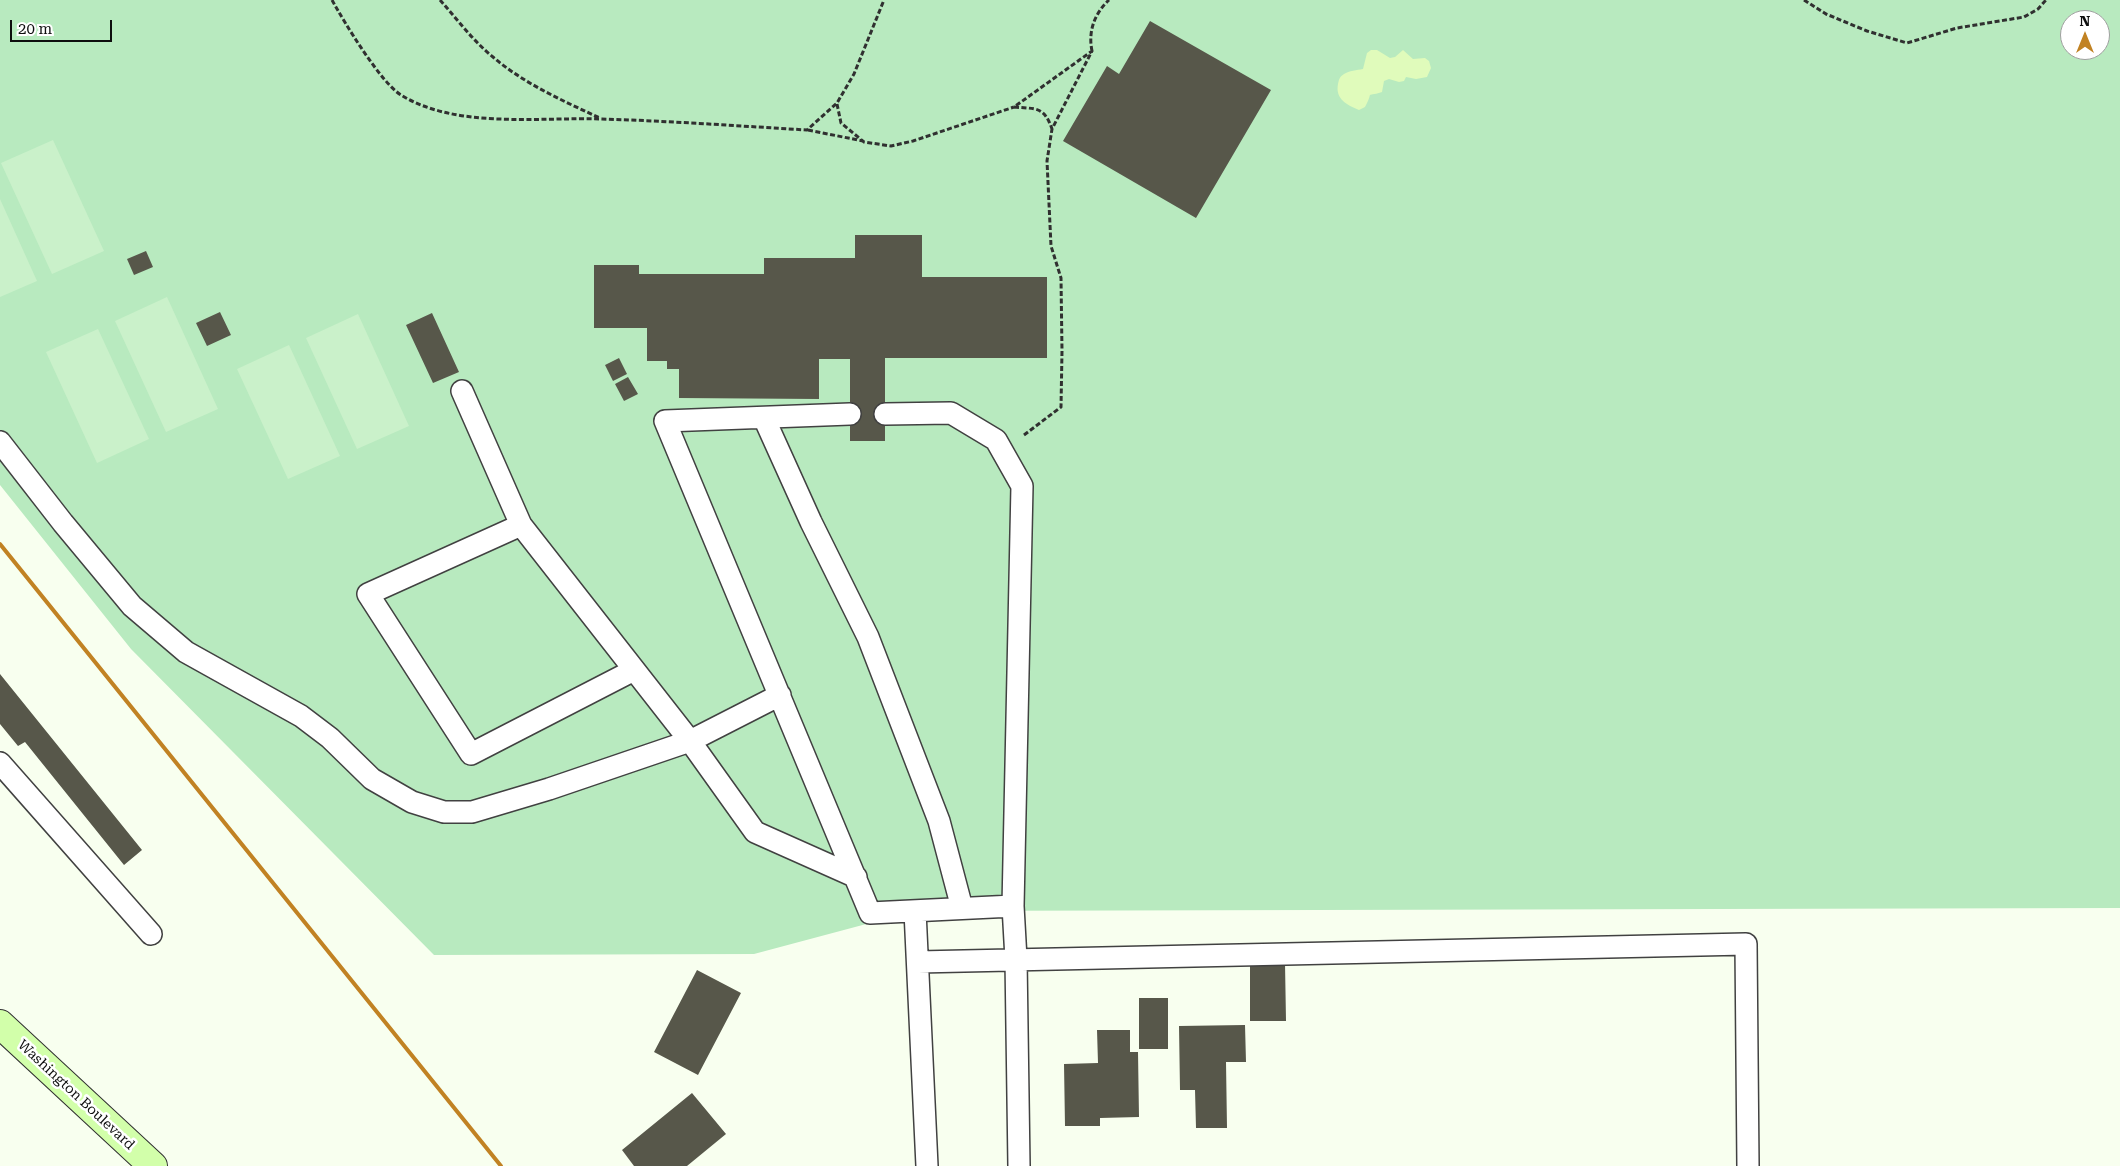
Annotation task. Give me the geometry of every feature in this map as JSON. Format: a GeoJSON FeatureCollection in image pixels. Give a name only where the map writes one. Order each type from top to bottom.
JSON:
{"type":"FeatureCollection","features":[{"type":"Feature","properties":{"kind":"main road","name":"Washington Boulevard"},"geometry":{"type":"LineString","coordinates":[[0,1024],[153,1166]]}},
{"type":"Feature","properties":{"kind":"lane"},"geometry":{"type":"LineString","coordinates":[[462,392],[521,525],[690,741],[756,832],[856,877]]}},
{"type":"Feature","properties":{"kind":"lane"},"geometry":{"type":"LineString","coordinates":[[885,414],[952,413],[996,440],[1022,486],[1013,906],[1016,959],[1019,1166]]}},
{"type":"Feature","properties":{"kind":"lane"},"geometry":{"type":"LineString","coordinates":[[850,414],[665,421],[870,913],[1013,906]]}},
{"type":"Feature","properties":{"kind":"lane"},"geometry":{"type":"LineString","coordinates":[[764,418],[811,522],[868,637],[938,821],[962,908]]}},
{"type":"Feature","properties":{"kind":"lane"},"geometry":{"type":"LineString","coordinates":[[0,442],[63,524],[132,606],[186,652],[301,716],[330,738],[372,779],[412,802],[444,812],[472,812],[549,789],[690,741],[780,695]]}},
{"type":"Feature","properties":{"kind":"lane"},"geometry":{"type":"LineString","coordinates":[[521,525],[368,594],[471,754],[634,670]]}},
{"type":"Feature","properties":{"kind":"lane"},"geometry":{"type":"LineString","coordinates":[[0,763],[151,934]]}},
{"type":"Feature","properties":{"kind":"lane"},"geometry":{"type":"LineString","coordinates":[[915,911],[927,1166]]}},
{"type":"Feature","properties":{"kind":"lane"},"geometry":{"type":"LineString","coordinates":[[918,962],[1746,944],[1748,1166]]}},
{"type":"Feature","properties":{"kind":"path"},"geometry":{"type":"LineString","coordinates":[[332,0],[385,80],[398,94],[418,105],[435,111],[475,117],[603,119],[807,130],[891,146],[914,141],[1014,108],[1092,52]]}},
{"type":"Feature","properties":{"kind":"path"},"geometry":{"type":"LineString","coordinates":[[440,0],[493,58],[526,80],[566,102],[603,119]]}},
{"type":"Feature","properties":{"kind":"path"},"geometry":{"type":"LineString","coordinates":[[807,130],[837,103],[854,74],[884,0]]}},
{"type":"Feature","properties":{"kind":"path"},"geometry":{"type":"LineString","coordinates":[[1002,452],[1061,407],[1061,278],[1051,246],[1047,161],[1052,129],[1092,52],[1090,35],[1092,28],[1101,8],[1109,0]]}},
{"type":"Feature","properties":{"kind":"path"},"geometry":{"type":"LineString","coordinates":[[1804,0],[1826,14],[1867,32],[1907,43],[1957,28],[2024,17],[2038,9],[2046,0]]}},
{"type":"Feature","properties":{"kind":"path"},"geometry":{"type":"LineString","coordinates":[[837,103],[840,123],[864,142]]}},
{"type":"Feature","properties":{"kind":"path"},"geometry":{"type":"LineString","coordinates":[[1014,108],[1040,110],[1048,116],[1052,129]]}},
{"type":"Feature","properties":{"kind":"shaded area"},"geometry":{"type":"Polygon","coordinates":[[[0,0],[2120,0],[2120,908],[915,911],[754,954],[434,955],[131,649],[0,485],[0,0]]]}},
{"type":"Feature","properties":{"kind":"shaded area"},"geometry":{"type":"Polygon","coordinates":[[[53,140],[104,251],[52,274],[1,163],[53,140]]]}},
{"type":"Feature","properties":{"kind":"shaded area"},"geometry":{"type":"Polygon","coordinates":[[[0,199],[37,281],[0,297],[0,199]]]}},
{"type":"Feature","properties":{"kind":"shaded area"},"geometry":{"type":"Polygon","coordinates":[[[167,297],[218,409],[166,432],[115,321],[167,297]]]}},
{"type":"Feature","properties":{"kind":"shaded area"},"geometry":{"type":"Polygon","coordinates":[[[358,314],[409,426],[357,449],[306,338],[358,314]]]}},
{"type":"Feature","properties":{"kind":"shaded area"},"geometry":{"type":"Polygon","coordinates":[[[98,329],[149,439],[97,463],[46,352],[98,329]]]}},
{"type":"Feature","properties":{"kind":"shaded area"},"geometry":{"type":"Polygon","coordinates":[[[289,345],[340,456],[288,479],[237,369],[289,345]]]}},
{"type":"Feature","properties":{"kind":"sand"},"geometry":{"type":"Polygon","coordinates":[[[1371,50],[1377,50],[1390,58],[1395,57],[1403,50],[1413,59],[1425,58],[1429,61],[1431,68],[1427,77],[1416,79],[1406,77],[1404,81],[1399,82],[1389,79],[1384,81],[1382,92],[1370,95],[1365,107],[1359,110],[1346,104],[1340,98],[1338,84],[1340,77],[1344,74],[1363,69],[1367,53],[1371,50]]]}},
{"type":"Feature","properties":{"kind":"building"},"geometry":{"type":"Polygon","coordinates":[[[1150,21],[1271,90],[1196,218],[1063,141],[1107,66],[1119,74],[1150,21]]]}},
{"type":"Feature","properties":{"kind":"building"},"geometry":{"type":"Polygon","coordinates":[[[855,235],[922,235],[922,277],[1047,277],[1047,358],[885,358],[885,441],[850,441],[850,359],[819,359],[819,399],[679,398],[679,369],[667,369],[667,361],[647,361],[647,328],[594,328],[594,265],[639,265],[639,274],[764,274],[764,258],[855,258],[855,235]]]}},
{"type":"Feature","properties":{"kind":"building"},"geometry":{"type":"Polygon","coordinates":[[[146,251],[153,267],[134,275],[127,259],[146,251]]]}},
{"type":"Feature","properties":{"kind":"building"},"geometry":{"type":"Polygon","coordinates":[[[220,312],[231,335],[207,346],[196,323],[220,312]]]}},
{"type":"Feature","properties":{"kind":"building"},"geometry":{"type":"Polygon","coordinates":[[[432,313],[459,372],[433,383],[406,325],[432,313]]]}},
{"type":"Feature","properties":{"kind":"building"},"geometry":{"type":"Polygon","coordinates":[[[619,358],[627,374],[613,381],[605,365],[619,358]]]}},
{"type":"Feature","properties":{"kind":"building"},"geometry":{"type":"Polygon","coordinates":[[[628,377],[638,394],[624,401],[615,384],[628,377]]]}},
{"type":"Feature","properties":{"kind":"building"},"geometry":{"type":"Polygon","coordinates":[[[0,674],[142,850],[124,865],[25,742],[18,746],[0,724],[0,674]]]}},
{"type":"Feature","properties":{"kind":"building"},"geometry":{"type":"Polygon","coordinates":[[[1250,963],[1285,963],[1286,1021],[1250,1021],[1250,963]]]}},
{"type":"Feature","properties":{"kind":"building"},"geometry":{"type":"Polygon","coordinates":[[[697,970],[741,993],[698,1075],[654,1052],[697,970]]]}},
{"type":"Feature","properties":{"kind":"building"},"geometry":{"type":"Polygon","coordinates":[[[1139,998],[1168,998],[1168,1049],[1139,1049],[1139,998]]]}},
{"type":"Feature","properties":{"kind":"building"},"geometry":{"type":"Polygon","coordinates":[[[1245,1025],[1246,1062],[1226,1062],[1227,1128],[1196,1128],[1195,1090],[1180,1090],[1179,1026],[1245,1025]]]}},
{"type":"Feature","properties":{"kind":"building"},"geometry":{"type":"Polygon","coordinates":[[[1097,1030],[1130,1030],[1130,1052],[1138,1052],[1139,1117],[1100,1118],[1100,1126],[1065,1126],[1064,1064],[1098,1063],[1097,1030]]]}},
{"type":"Feature","properties":{"kind":"building"},"geometry":{"type":"Polygon","coordinates":[[[692,1093],[726,1134],[687,1166],[634,1166],[622,1150],[692,1093]]]}},
{"type":"Feature","properties":{"kind":"railway"},"geometry":{"type":"LineString","coordinates":[[0,544],[501,1166]]}}]}
